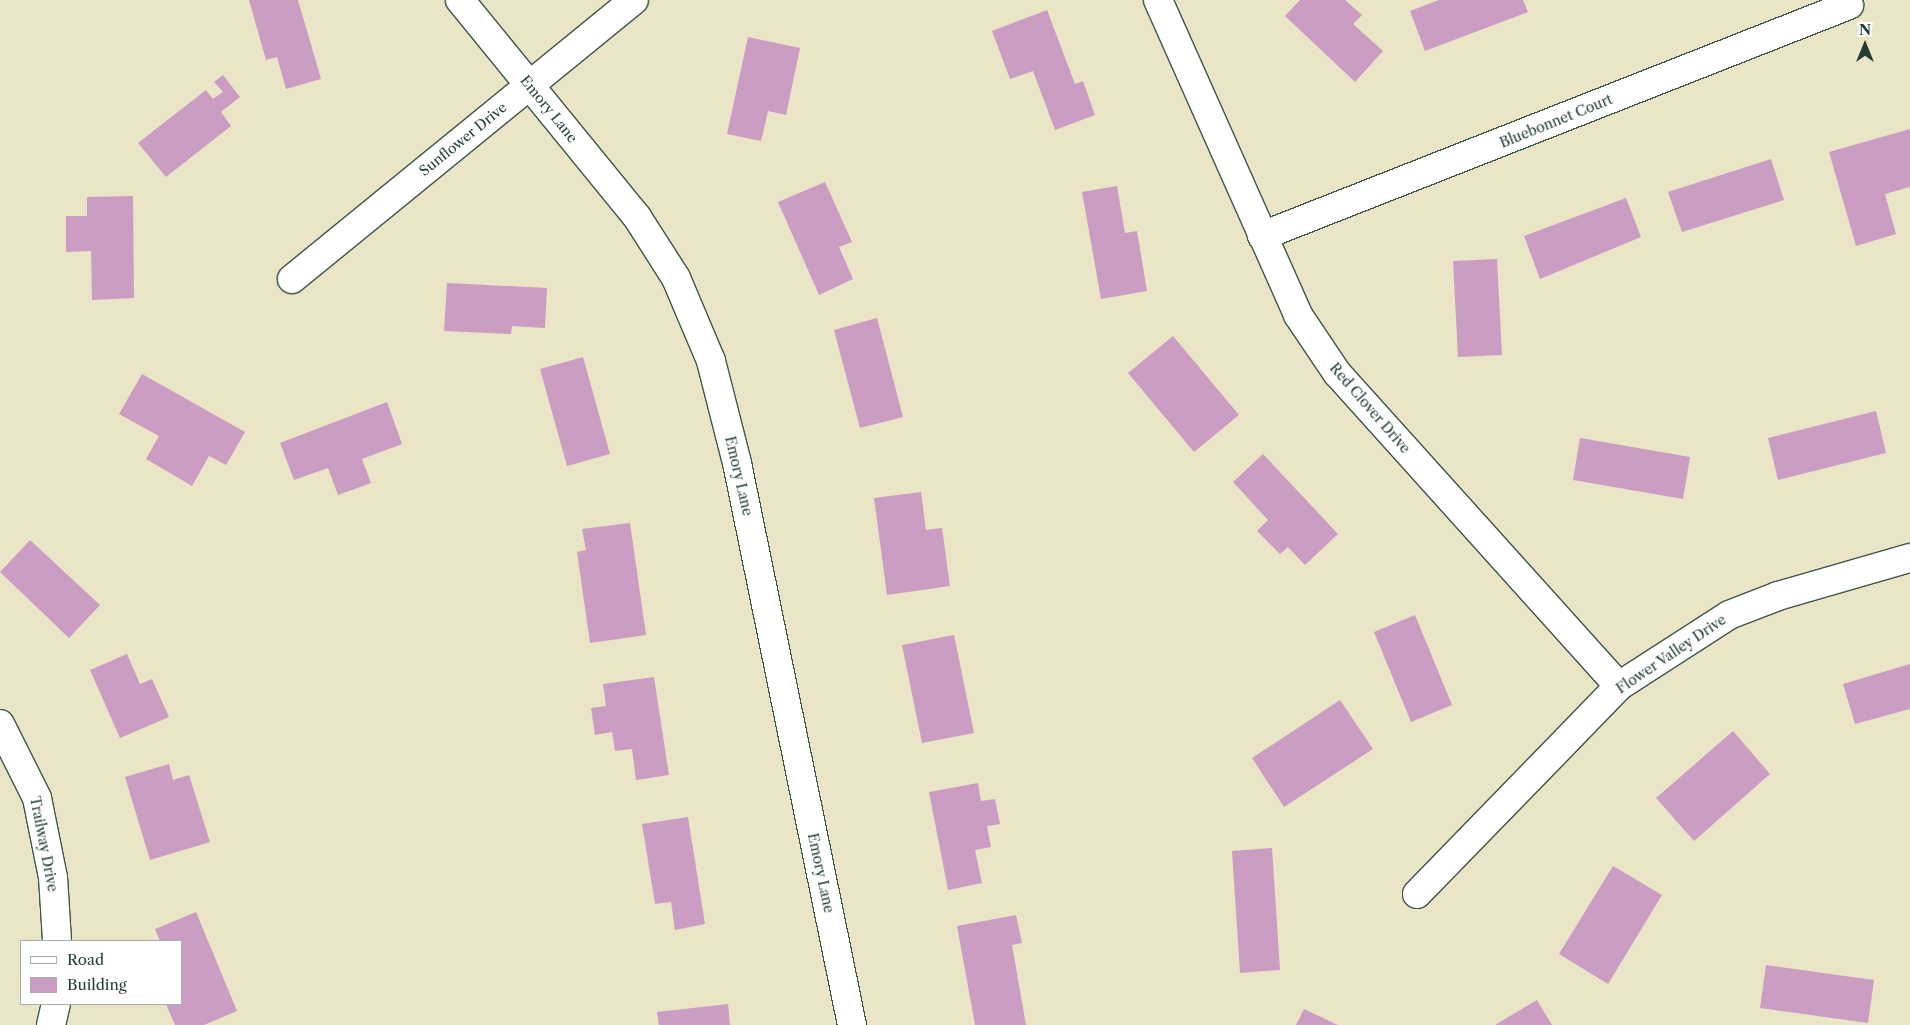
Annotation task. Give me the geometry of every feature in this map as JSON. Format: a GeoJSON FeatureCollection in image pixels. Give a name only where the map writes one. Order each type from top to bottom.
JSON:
{"type":"FeatureCollection","features":[{"type":"Feature","properties":{"kind":"street","name":"Emory Lane"},"geometry":{"type":"LineString","coordinates":[[460,0],[636,217],[676,278],[711,361],[737,463],[852,1025]]}},
{"type":"Feature","properties":{"kind":"street","name":"Sunflower Drive"},"geometry":{"type":"LineString","coordinates":[[292,279],[634,0]]}},
{"type":"Feature","properties":{"kind":"street","name":"Red Clover Drive"},"geometry":{"type":"LineString","coordinates":[[1158,0],[1298,315],[1337,373],[1619,686]]}},
{"type":"Feature","properties":{"kind":"street","name":"Bluebonnet Court"},"geometry":{"type":"LineString","coordinates":[[1262,236],[1849,5]]}},
{"type":"Feature","properties":{"kind":"street","name":"Flower Valley Drive"},"geometry":{"type":"LineString","coordinates":[[1417,894],[1619,686],[1729,615],[1778,596],[1910,558]]}},
{"type":"Feature","properties":{"kind":"street","name":"Trailway Drive"},"geometry":{"type":"LineString","coordinates":[[0,724],[37,798],[53,877],[57,940]]}},
{"type":"Feature","properties":{"kind":"street"},"geometry":{"type":"LineString","coordinates":[[51,1025],[56,1005]]}},
{"type":"Feature","properties":{"kind":"building"},"geometry":{"type":"Polygon","coordinates":[[[249,0],[298,0],[321,79],[286,89],[277,57],[266,60],[249,0]]]}},
{"type":"Feature","properties":{"kind":"building"},"geometry":{"type":"Polygon","coordinates":[[[1300,0],[1345,0],[1362,15],[1353,24],[1383,51],[1355,82],[1285,16],[1300,0]]]}},
{"type":"Feature","properties":{"kind":"building"},"geometry":{"type":"Polygon","coordinates":[[[1439,0],[1523,0],[1528,12],[1425,51],[1410,11],[1439,0]]]}},
{"type":"Feature","properties":{"kind":"building"},"geometry":{"type":"Polygon","coordinates":[[[1047,10],[1075,84],[1083,81],[1095,115],[1055,130],[1033,71],[1010,79],[992,31],[1047,10]]]}},
{"type":"Feature","properties":{"kind":"building"},"geometry":{"type":"Polygon","coordinates":[[[748,37],[800,48],[786,115],[768,111],[761,141],[727,134],[748,37]]]}},
{"type":"Feature","properties":{"kind":"building"},"geometry":{"type":"Polygon","coordinates":[[[223,75],[240,97],[221,112],[231,126],[166,177],[138,143],[206,90],[213,99],[223,92],[214,82],[223,75]]]}},
{"type":"Feature","properties":{"kind":"building"},"geometry":{"type":"Polygon","coordinates":[[[1910,129],[1910,187],[1885,194],[1896,234],[1856,246],[1829,152],[1910,129]]]}},
{"type":"Feature","properties":{"kind":"building"},"geometry":{"type":"Polygon","coordinates":[[[1771,159],[1784,200],[1682,232],[1668,192],[1771,159]]]}},
{"type":"Feature","properties":{"kind":"building"},"geometry":{"type":"Polygon","coordinates":[[[825,182],[852,242],[839,247],[853,279],[819,295],[778,202],[825,182]]]}},
{"type":"Feature","properties":{"kind":"building"},"geometry":{"type":"Polygon","coordinates":[[[1117,186],[1125,233],[1137,231],[1147,291],[1101,299],[1082,192],[1117,186]]]}},
{"type":"Feature","properties":{"kind":"building"},"geometry":{"type":"Polygon","coordinates":[[[133,196],[134,298],[92,300],[91,251],[66,252],[66,216],[87,216],[87,197],[133,196]]]}},
{"type":"Feature","properties":{"kind":"building"},"geometry":{"type":"Polygon","coordinates":[[[1626,198],[1641,237],[1540,279],[1524,236],[1626,198]]]}},
{"type":"Feature","properties":{"kind":"building"},"geometry":{"type":"Polygon","coordinates":[[[1497,259],[1502,355],[1458,357],[1453,261],[1497,259]]]}},
{"type":"Feature","properties":{"kind":"building"},"geometry":{"type":"Polygon","coordinates":[[[447,283],[547,288],[545,328],[512,326],[511,334],[444,331],[447,283]]]}},
{"type":"Feature","properties":{"kind":"building"},"geometry":{"type":"Polygon","coordinates":[[[877,318],[903,417],[860,428],[834,330],[877,318]]]}},
{"type":"Feature","properties":{"kind":"building"},"geometry":{"type":"Polygon","coordinates":[[[1173,336],[1239,415],[1194,452],[1128,373],[1173,336]]]}},
{"type":"Feature","properties":{"kind":"building"},"geometry":{"type":"Polygon","coordinates":[[[583,357],[610,454],[567,466],[540,369],[583,357]]]}},
{"type":"Feature","properties":{"kind":"building"},"geometry":{"type":"Polygon","coordinates":[[[142,374],[245,432],[226,465],[209,456],[192,486],[146,459],[159,436],[119,414],[142,374]]]}},
{"type":"Feature","properties":{"kind":"building"},"geometry":{"type":"Polygon","coordinates":[[[387,402],[402,444],[362,459],[371,483],[338,495],[328,468],[294,480],[280,443],[387,402]]]}},
{"type":"Feature","properties":{"kind":"building"},"geometry":{"type":"Polygon","coordinates":[[[1876,411],[1886,453],[1778,480],[1768,438],[1876,411]]]}},
{"type":"Feature","properties":{"kind":"building"},"geometry":{"type":"Polygon","coordinates":[[[1580,438],[1690,457],[1683,499],[1573,480],[1580,438]]]}},
{"type":"Feature","properties":{"kind":"building"},"geometry":{"type":"Polygon","coordinates":[[[1263,454],[1338,534],[1305,565],[1288,547],[1280,554],[1257,531],[1268,520],[1233,482],[1263,454]]]}},
{"type":"Feature","properties":{"kind":"building"},"geometry":{"type":"Polygon","coordinates":[[[921,492],[926,530],[942,528],[950,586],[887,595],[874,498],[921,492]]]}},
{"type":"Feature","properties":{"kind":"building"},"geometry":{"type":"Polygon","coordinates":[[[630,523],[646,635],[590,643],[577,552],[586,550],[582,529],[630,523]]]}},
{"type":"Feature","properties":{"kind":"building"},"geometry":{"type":"Polygon","coordinates":[[[30,540],[100,605],[69,638],[0,572],[30,540]]]}},
{"type":"Feature","properties":{"kind":"building"},"geometry":{"type":"Polygon","coordinates":[[[1415,615],[1452,705],[1411,722],[1374,632],[1415,615]]]}},
{"type":"Feature","properties":{"kind":"building"},"geometry":{"type":"Polygon","coordinates":[[[954,635],[974,733],[922,743],[902,645],[954,635]]]}},
{"type":"Feature","properties":{"kind":"building"},"geometry":{"type":"Polygon","coordinates":[[[127,654],[140,684],[152,679],[169,717],[120,738],[90,670],[127,654]]]}},
{"type":"Feature","properties":{"kind":"building"},"geometry":{"type":"Polygon","coordinates":[[[1910,664],[1910,709],[1855,724],[1843,684],[1910,664]]]}},
{"type":"Feature","properties":{"kind":"building"},"geometry":{"type":"Polygon","coordinates":[[[654,677],[669,775],[636,780],[632,749],[615,751],[612,732],[595,735],[591,708],[606,706],[603,684],[654,677]]]}},
{"type":"Feature","properties":{"kind":"building"},"geometry":{"type":"Polygon","coordinates":[[[1340,700],[1373,749],[1284,807],[1252,758],[1340,700]]]}},
{"type":"Feature","properties":{"kind":"building"},"geometry":{"type":"Polygon","coordinates":[[[1733,731],[1770,774],[1694,841],[1656,798],[1733,731]]]}},
{"type":"Feature","properties":{"kind":"building"},"geometry":{"type":"Polygon","coordinates":[[[169,764],[173,780],[189,775],[210,842],[150,860],[125,777],[169,764]]]}},
{"type":"Feature","properties":{"kind":"building"},"geometry":{"type":"Polygon","coordinates":[[[978,783],[981,801],[995,799],[1000,824],[987,826],[991,847],[975,850],[982,883],[948,890],[929,792],[978,783]]]}},
{"type":"Feature","properties":{"kind":"building"},"geometry":{"type":"Polygon","coordinates":[[[688,817],[705,924],[675,930],[671,902],[655,904],[642,824],[688,817]]]}},
{"type":"Feature","properties":{"kind":"building"},"geometry":{"type":"Polygon","coordinates":[[[1272,848],[1280,970],[1240,973],[1232,851],[1272,848]]]}},
{"type":"Feature","properties":{"kind":"building"},"geometry":{"type":"Polygon","coordinates":[[[1613,866],[1662,895],[1608,984],[1559,954],[1613,866]]]}},
{"type":"Feature","properties":{"kind":"building"},"geometry":{"type":"Polygon","coordinates":[[[196,912],[237,1011],[204,1025],[175,1025],[166,1005],[182,1005],[182,940],[160,940],[155,929],[196,912]]]}},
{"type":"Feature","properties":{"kind":"building"},"geometry":{"type":"Polygon","coordinates":[[[1016,915],[1022,943],[1012,945],[1026,1025],[975,1025],[957,926],[1016,915]]]}},
{"type":"Feature","properties":{"kind":"building"},"geometry":{"type":"Polygon","coordinates":[[[1766,965],[1874,980],[1868,1023],[1760,1008],[1766,965]]]}},
{"type":"Feature","properties":{"kind":"building"},"geometry":{"type":"Polygon","coordinates":[[[1537,1000],[1552,1025],[1495,1025],[1537,1000]]]}},
{"type":"Feature","properties":{"kind":"building"},"geometry":{"type":"Polygon","coordinates":[[[728,1004],[730,1025],[659,1025],[657,1012],[728,1004]]]}},
{"type":"Feature","properties":{"kind":"building"},"geometry":{"type":"Polygon","coordinates":[[[1304,1009],[1338,1025],[1296,1025],[1304,1009]]]}}]}
